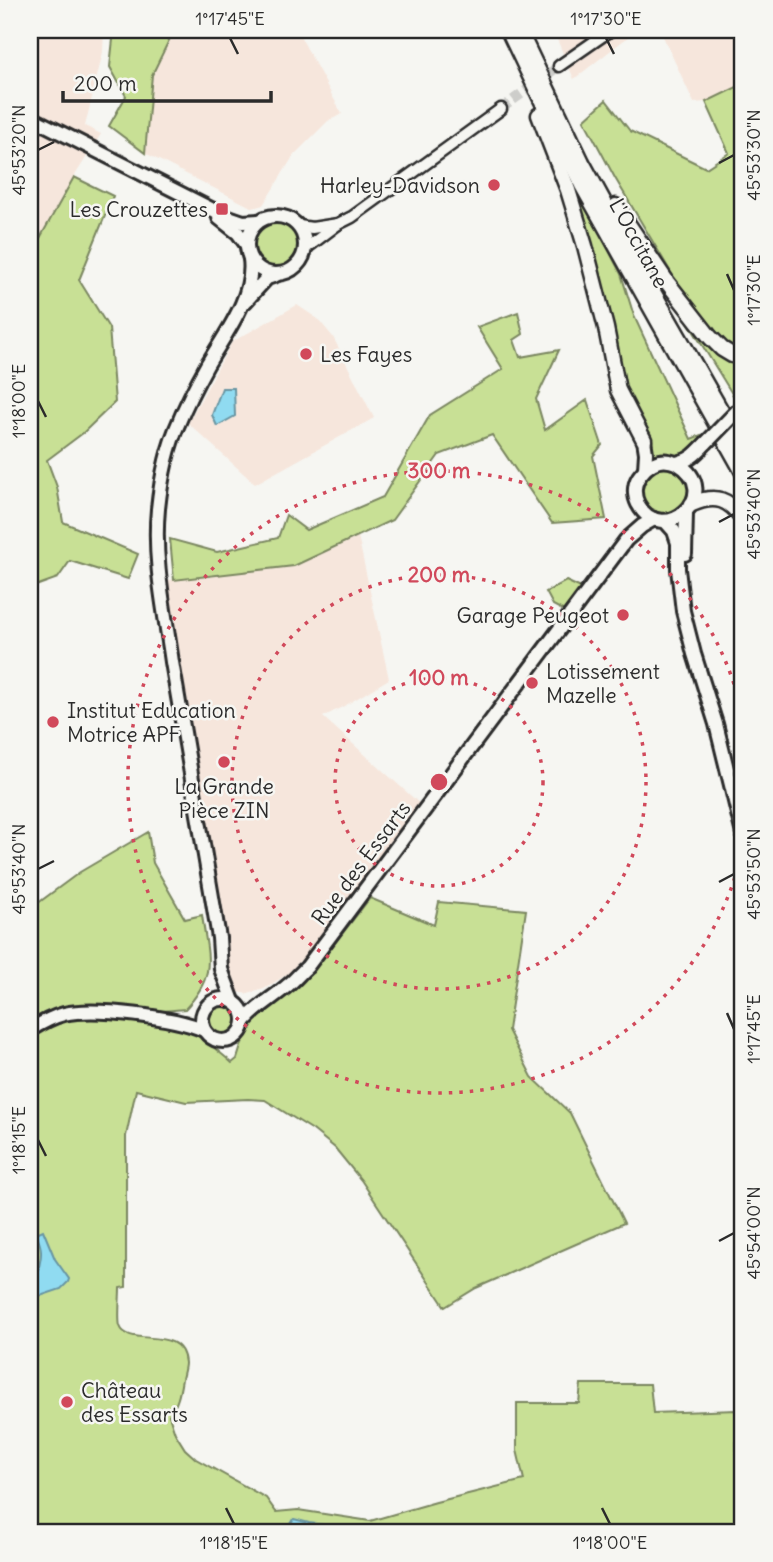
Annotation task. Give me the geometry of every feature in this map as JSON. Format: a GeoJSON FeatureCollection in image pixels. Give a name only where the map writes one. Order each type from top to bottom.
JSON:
{"type":"FeatureCollection","features":[{"type":"Feature","properties":{"kind":"highway","name":"L'Occitane"},"geometry":{"type":"LineString","coordinates":[[508,30],[582,185],[743,472]]}},
{"type":"Feature","properties":{"kind":"highway","name":"L'Occitane"},"geometry":{"type":"LineString","coordinates":[[519,30],[582,162],[743,449]]}},
{"type":"Feature","properties":{"kind":"highway"},"geometry":{"type":"LineString","coordinates":[[522,60],[531,94],[568,190],[585,246],[606,328],[618,390],[644,440]]}},
{"type":"Feature","properties":{"kind":"highway"},"geometry":{"type":"LineString","coordinates":[[554,104],[563,113],[624,218],[667,282],[722,349],[743,357]]}},
{"type":"Feature","properties":{"kind":"highway"},"geometry":{"type":"LineString","coordinates":[[689,508],[707,498],[721,499],[735,508],[743,519]]}},
{"type":"Feature","properties":{"kind":"main road"},"geometry":{"type":"LineString","coordinates":[[30,117],[236,220],[243,222],[276,215],[299,226],[305,239],[301,261],[292,270],[262,283],[240,307]]}},
{"type":"Feature","properties":{"kind":"main road"},"geometry":{"type":"LineString","coordinates":[[30,1030],[47,1020],[80,1012],[105,1012],[175,1020],[204,1030],[218,1041],[228,1041],[241,1031],[244,1022],[243,1013],[235,1003],[221,970],[219,939],[160,583],[157,534],[161,488],[168,454],[178,424],[206,366],[240,307],[249,285],[251,268],[246,244],[238,233],[192,200]]}},
{"type":"Feature","properties":{"kind":"main road"},"geometry":{"type":"LineString","coordinates":[[246,244],[250,231],[259,220]]}},
{"type":"Feature","properties":{"kind":"main road"},"geometry":{"type":"LineString","coordinates":[[250,259],[264,272],[276,275]]}},
{"type":"Feature","properties":{"kind":"main road"},"geometry":{"type":"LineString","coordinates":[[693,480],[699,461],[708,446],[743,408]]}},
{"type":"Feature","properties":{"kind":"main road"},"geometry":{"type":"LineString","coordinates":[[644,440],[645,469]]}},
{"type":"Feature","properties":{"kind":"main road"},"geometry":{"type":"LineString","coordinates":[[677,463],[708,446]]}},
{"type":"Feature","properties":{"kind":"main road"},"geometry":{"type":"LineString","coordinates":[[680,585],[689,508],[695,488],[684,467],[677,463],[655,462],[638,477],[636,500],[643,512],[674,531],[678,543],[678,562],[680,585],[683,611],[716,724],[743,834]]}},
{"type":"Feature","properties":{"kind":"main road"},"geometry":{"type":"LineString","coordinates":[[626,540],[634,526],[639,507]]}},
{"type":"Feature","properties":{"kind":"main road"},"geometry":{"type":"LineString","coordinates":[[626,540],[642,526],[659,520],[678,518],[689,508]]}},
{"type":"Feature","properties":{"kind":"main road","name":"Rue des Essarts"},"geometry":{"type":"LineString","coordinates":[[244,1022],[307,967],[626,540]]}},
{"type":"Feature","properties":{"kind":"main road"},"geometry":{"type":"LineString","coordinates":[[204,1030],[202,1024],[221,970]]}},
{"type":"Feature","properties":{"kind":"main road"},"geometry":{"type":"LineString","coordinates":[[175,1020],[186,1018],[223,999],[235,1003],[269,998]]}},
{"type":"Feature","properties":{"kind":"street"},"geometry":{"type":"LineString","coordinates":[[559,66],[611,30]]}},
{"type":"Feature","properties":{"kind":"street"},"geometry":{"type":"LineString","coordinates":[[305,249],[501,109]]}},
{"type":"Feature","properties":{"kind":"street"},"geometry":{"type":"LineString","coordinates":[[299,226],[312,228],[338,225]]}},
{"type":"Feature","properties":{"kind":"shaded area"},"geometry":{"type":"Polygon","coordinates":[[[30,30],[104,30],[103,52],[85,126],[101,134],[38,241],[30,238],[30,30]]]}},
{"type":"Feature","properties":{"kind":"shaded area"},"geometry":{"type":"Polygon","coordinates":[[[174,30],[297,30],[342,114],[328,121],[294,155],[263,205],[253,208],[145,153],[152,75],[174,30]]]}},
{"type":"Feature","properties":{"kind":"shaded area"},"geometry":{"type":"Polygon","coordinates":[[[553,30],[637,30],[574,79],[553,30]]]}},
{"type":"Feature","properties":{"kind":"shaded area"},"geometry":{"type":"Polygon","coordinates":[[[660,30],[743,30],[743,84],[706,102],[694,103],[660,30]]]}},
{"type":"Feature","properties":{"kind":"shaded area"},"geometry":{"type":"Polygon","coordinates":[[[297,305],[318,319],[333,337],[374,418],[255,484],[188,423],[232,342],[297,305]]]}},
{"type":"Feature","properties":{"kind":"shaded area"},"geometry":{"type":"Polygon","coordinates":[[[358,536],[389,679],[323,717],[420,804],[355,893],[289,973],[264,989],[248,994],[238,992],[230,980],[168,580],[294,566],[358,536]]]}},
{"type":"Feature","properties":{"kind":"green space"},"geometry":{"type":"Polygon","coordinates":[[[114,30],[174,30],[152,75],[145,153],[109,126],[126,96],[110,67],[114,30]]]}},
{"type":"Feature","properties":{"kind":"green space"},"geometry":{"type":"Polygon","coordinates":[[[743,84],[743,354],[725,346],[685,296],[584,120],[606,100],[630,131],[706,168],[729,153],[706,102],[743,84]]]}},
{"type":"Feature","properties":{"kind":"green space"},"geometry":{"type":"Polygon","coordinates":[[[570,175],[621,274],[634,316],[691,439],[701,435],[704,440],[685,456],[650,460],[622,385],[598,267],[568,176],[570,175]]]}},
{"type":"Feature","properties":{"kind":"green space"},"geometry":{"type":"Polygon","coordinates":[[[74,177],[113,196],[79,280],[109,328],[115,402],[83,433],[47,460],[57,487],[63,522],[138,554],[128,579],[70,561],[58,578],[30,588],[30,256],[74,177]]]}},
{"type":"Feature","properties":{"kind":"green space"},"geometry":{"type":"Polygon","coordinates":[[[277,222],[293,229],[300,245],[293,261],[277,268],[261,261],[254,245],[261,229],[277,222]]]}},
{"type":"Feature","properties":{"kind":"green space"},"geometry":{"type":"Polygon","coordinates":[[[670,293],[743,361],[743,401],[739,405],[670,293]]]}},
{"type":"Feature","properties":{"kind":"green space"},"geometry":{"type":"Polygon","coordinates":[[[518,312],[523,334],[514,340],[520,357],[559,350],[536,399],[545,430],[587,400],[602,445],[593,456],[606,519],[552,523],[492,435],[439,455],[392,520],[294,566],[174,580],[170,539],[217,552],[278,538],[286,515],[306,530],[383,497],[430,415],[503,369],[477,327],[518,312]]]}},
{"type":"Feature","properties":{"kind":"green space"},"geometry":{"type":"Polygon","coordinates":[[[663,465],[682,473],[691,490],[686,507],[664,517],[648,511],[640,496],[642,479],[648,472],[663,465]]]}},
{"type":"Feature","properties":{"kind":"green space"},"geometry":{"type":"Polygon","coordinates":[[[566,581],[583,589],[566,612],[553,605],[546,592],[566,581]]]}},
{"type":"Feature","properties":{"kind":"green space"},"geometry":{"type":"Polygon","coordinates":[[[148,832],[153,863],[185,919],[202,915],[208,955],[206,976],[185,1009],[107,1016],[171,1025],[200,1034],[232,1063],[237,1059],[242,1043],[255,1020],[310,975],[370,898],[434,925],[439,902],[526,910],[508,1030],[532,1077],[570,1113],[624,1223],[476,1288],[445,1307],[361,1180],[335,1148],[313,1130],[265,1100],[186,1102],[136,1090],[126,1136],[126,1287],[120,1288],[119,1323],[125,1333],[165,1340],[182,1351],[184,1369],[178,1398],[169,1415],[175,1433],[185,1449],[196,1459],[266,1498],[276,1512],[298,1510],[370,1521],[524,1480],[517,1450],[517,1403],[579,1403],[581,1384],[650,1384],[653,1413],[736,1410],[738,1532],[30,1532],[30,909],[80,872],[148,832]]]}},
{"type":"Feature","properties":{"kind":"green space"},"geometry":{"type":"Polygon","coordinates":[[[223,1003],[234,1008],[239,1019],[234,1030],[223,1035],[212,1030],[207,1019],[212,1008],[223,1003]]]}},
{"type":"Feature","properties":{"kind":"water"},"geometry":{"type":"Polygon","coordinates":[[[222,388],[234,388],[235,416],[217,426],[212,415],[222,388]]]}},
{"type":"Feature","properties":{"kind":"water"},"geometry":{"type":"Polygon","coordinates":[[[43,1230],[55,1259],[69,1279],[61,1289],[37,1297],[35,1286],[41,1251],[36,1233],[43,1230]]]}},
{"type":"Feature","properties":{"kind":"water"},"geometry":{"type":"Polygon","coordinates":[[[294,1519],[342,1531],[349,1527],[354,1529],[351,1532],[294,1532],[291,1524],[294,1519]]]}},
{"type":"Feature","properties":{"kind":"tunnel"},"geometry":{"type":"LineString","coordinates":[[501,109],[559,66]]}},
{"type":"Feature","properties":{"kind":"place","name":"Harley-Davidson"},"geometry":{"type":"Point","coordinates":[494,185]}},
{"type":"Feature","properties":{"kind":"place","name":"Les Crouzettes"},"geometry":{"type":"Point","coordinates":[222,209]}},
{"type":"Feature","properties":{"kind":"place","name":"Les Fayes"},"geometry":{"type":"Point","coordinates":[306,354]}},
{"type":"Feature","properties":{"kind":"place","name":"Garage Peugeot"},"geometry":{"type":"Point","coordinates":[623,615]}},
{"type":"Feature","properties":{"kind":"place","name":"Lotissement Mazelle"},"geometry":{"type":"Point","coordinates":[532,683]}},
{"type":"Feature","properties":{"kind":"place","name":"Institut Education Motrice APF"},"geometry":{"type":"Point","coordinates":[53,722]}},
{"type":"Feature","properties":{"kind":"place","name":"La Grande Pièce ZIN"},"geometry":{"type":"Point","coordinates":[224,762]}},
{"type":"Feature","properties":{"kind":"place","name":"Château des Essarts"},"geometry":{"type":"Point","coordinates":[67,1402]}}]}
